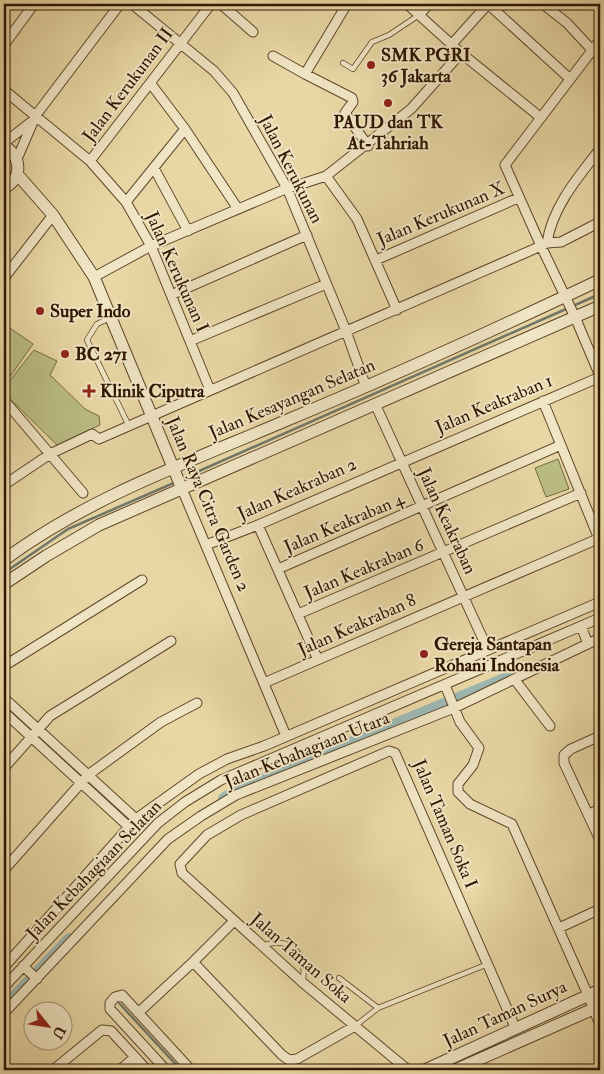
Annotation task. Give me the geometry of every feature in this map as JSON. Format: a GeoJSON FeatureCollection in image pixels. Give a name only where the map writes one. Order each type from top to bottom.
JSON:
{"type":"FeatureCollection","features":[{"type":"Feature","properties":{"kind":"street"},"geometry":{"type":"LineString","coordinates":[[4,45],[34,4]]}},
{"type":"Feature","properties":{"kind":"street"},"geometry":{"type":"LineString","coordinates":[[17,159],[13,152],[4,145],[33,119],[120,4]]}},
{"type":"Feature","properties":{"kind":"street","name":"Jalan Kerukunan"},"geometry":{"type":"LineString","coordinates":[[132,4],[214,72],[233,93],[287,188],[346,330],[366,387]]}},
{"type":"Feature","properties":{"kind":"street","name":"Jalan Kerukunan II"},"geometry":{"type":"LineString","coordinates":[[90,161],[211,4]]}},
{"type":"Feature","properties":{"kind":"street"},"geometry":{"type":"LineString","coordinates":[[221,4],[253,32]]}},
{"type":"Feature","properties":{"kind":"street"},"geometry":{"type":"LineString","coordinates":[[305,74],[347,4]]}},
{"type":"Feature","properties":{"kind":"street"},"geometry":{"type":"LineString","coordinates":[[407,4],[461,53],[540,117]]}},
{"type":"Feature","properties":{"kind":"street"},"geometry":{"type":"LineString","coordinates":[[419,15],[429,4]]}},
{"type":"Feature","properties":{"kind":"street"},"geometry":{"type":"LineString","coordinates":[[452,44],[488,4],[570,78]]}},
{"type":"Feature","properties":{"kind":"street"},"geometry":{"type":"LineString","coordinates":[[543,4],[567,23],[592,50]]}},
{"type":"Feature","properties":{"kind":"street"},"geometry":{"type":"LineString","coordinates":[[600,40],[505,165],[518,198],[544,244],[600,376]]}},
{"type":"Feature","properties":{"kind":"street"},"geometry":{"type":"LineString","coordinates":[[94,277],[151,246],[287,188],[326,176],[368,146],[411,109],[461,53]]}},
{"type":"Feature","properties":{"kind":"street"},"geometry":{"type":"LineString","coordinates":[[273,56],[352,98],[353,102],[345,113],[368,146]]}},
{"type":"Feature","properties":{"kind":"street"},"geometry":{"type":"LineString","coordinates":[[151,84],[185,128],[238,209]]}},
{"type":"Feature","properties":{"kind":"street","name":"Jalan Kerukunan I"},"geometry":{"type":"LineString","coordinates":[[4,90],[33,119],[90,161],[126,202],[151,246],[210,390]]}},
{"type":"Feature","properties":{"kind":"street"},"geometry":{"type":"LineString","coordinates":[[11,182],[17,159],[33,119]]}},
{"type":"Feature","properties":{"kind":"street"},"geometry":{"type":"LineString","coordinates":[[126,202],[185,128]]}},
{"type":"Feature","properties":{"kind":"street"},"geometry":{"type":"LineString","coordinates":[[544,244],[566,196],[600,149]]}},
{"type":"Feature","properties":{"kind":"street"},"geometry":{"type":"LineString","coordinates":[[154,168],[188,230]]}},
{"type":"Feature","properties":{"kind":"street"},"geometry":{"type":"LineString","coordinates":[[326,176],[357,219],[396,310]]}},
{"type":"Feature","properties":{"kind":"street","name":"Jalan Raya Citra Garden 2"},"geometry":{"type":"LineString","coordinates":[[11,182],[28,188],[53,215],[94,277],[286,736]]}},
{"type":"Feature","properties":{"kind":"street","name":"Jalan Kerukunan X"},"geometry":{"type":"LineString","coordinates":[[376,260],[518,198]]}},
{"type":"Feature","properties":{"kind":"street"},"geometry":{"type":"LineString","coordinates":[[4,278],[53,215]]}},
{"type":"Feature","properties":{"kind":"street"},"geometry":{"type":"LineString","coordinates":[[4,485],[50,454],[92,434],[99,439],[544,244],[561,242],[600,222]]}},
{"type":"Feature","properties":{"kind":"street"},"geometry":{"type":"LineString","coordinates":[[171,295],[307,234]]}},
{"type":"Feature","properties":{"kind":"street","name":"Jalan Kesayangan Selatan"},"geometry":{"type":"LineString","coordinates":[[4,560],[74,514],[174,468],[366,387],[600,280]]}},
{"type":"Feature","properties":{"kind":"street"},"geometry":{"type":"LineString","coordinates":[[190,341],[326,284]]}},
{"type":"Feature","properties":{"kind":"street"},"geometry":{"type":"LineString","coordinates":[[4,584],[84,533],[182,487],[376,406],[600,306]]}},
{"type":"Feature","properties":{"kind":"street","name":"Jalan Keakraban 1"},"geometry":{"type":"LineString","coordinates":[[401,461],[600,376]]}},
{"type":"Feature","properties":{"kind":"street"},"geometry":{"type":"LineString","coordinates":[[4,400],[83,493]]}},
{"type":"Feature","properties":{"kind":"street"},"geometry":{"type":"LineString","coordinates":[[543,401],[600,538]]}},
{"type":"Feature","properties":{"kind":"street","name":"Jalan Keakraban"},"geometry":{"type":"LineString","coordinates":[[376,406],[488,650]]}},
{"type":"Feature","properties":{"kind":"street","name":"Jalan Keakraban 4"},"geometry":{"type":"LineString","coordinates":[[278,569],[561,445]]}},
{"type":"Feature","properties":{"kind":"street","name":"Jalan Keakraban 2"},"geometry":{"type":"LineString","coordinates":[[206,545],[258,525],[401,461]]}},
{"type":"Feature","properties":{"kind":"street","name":"Jalan Keakraban 6"},"geometry":{"type":"LineString","coordinates":[[298,614],[581,493]]}},
{"type":"Feature","properties":{"kind":"street"},"geometry":{"type":"LineString","coordinates":[[258,525],[318,660]]}},
{"type":"Feature","properties":{"kind":"street","name":"Jalan Keakraban 8"},"geometry":{"type":"LineString","coordinates":[[264,683],[600,538]]}},
{"type":"Feature","properties":{"kind":"street"},"geometry":{"type":"LineString","coordinates":[[4,666],[142,580]]}},
{"type":"Feature","properties":{"kind":"street"},"geometry":{"type":"LineString","coordinates":[[4,967],[136,819],[199,774],[227,759],[286,736],[600,602]]}},
{"type":"Feature","properties":{"kind":"street","name":"Jalan Kebahagiaan Selatan"},"geometry":{"type":"LineString","coordinates":[[4,987],[25,968],[158,823],[184,802],[222,780],[581,628],[600,618]]}},
{"type":"Feature","properties":{"kind":"street"},"geometry":{"type":"LineString","coordinates":[[581,628],[587,643]]}},
{"type":"Feature","properties":{"kind":"street","name":"Jalan Kebahagiaan Utara"},"geometry":{"type":"LineString","coordinates":[[4,1014],[168,839],[201,816],[236,795],[454,708],[600,638]]}},
{"type":"Feature","properties":{"kind":"street"},"geometry":{"type":"LineString","coordinates":[[4,768],[38,729],[58,711],[171,641]]}},
{"type":"Feature","properties":{"kind":"street"},"geometry":{"type":"LineString","coordinates":[[515,680],[550,726]]}},
{"type":"Feature","properties":{"kind":"street"},"geometry":{"type":"LineString","coordinates":[[445,685],[460,722],[479,748],[473,765],[458,784],[458,792],[470,804],[512,824],[588,995],[597,1008],[600,1041]]}},
{"type":"Feature","properties":{"kind":"street"},"geometry":{"type":"LineString","coordinates":[[4,698],[136,819]]}},
{"type":"Feature","properties":{"kind":"street"},"geometry":{"type":"LineString","coordinates":[[4,870],[88,775],[162,722],[198,703]]}},
{"type":"Feature","properties":{"kind":"street"},"geometry":{"type":"LineString","coordinates":[[4,712],[129,827]]}},
{"type":"Feature","properties":{"kind":"street"},"geometry":{"type":"LineString","coordinates":[[600,736],[570,749],[564,755],[564,763],[600,840]]}},
{"type":"Feature","properties":{"kind":"street","name":"Jalan Taman Soka I"},"geometry":{"type":"LineString","coordinates":[[179,866],[208,835],[241,815],[389,751],[395,753],[515,1028]]}},
{"type":"Feature","properties":{"kind":"street"},"geometry":{"type":"LineString","coordinates":[[589,814],[600,809]]}},
{"type":"Feature","properties":{"kind":"street","name":"Jalan Taman Soka"},"geometry":{"type":"LineString","coordinates":[[179,866],[182,873],[302,982],[408,1070]]}},
{"type":"Feature","properties":{"kind":"street"},"geometry":{"type":"LineString","coordinates":[[559,928],[600,909]]}},
{"type":"Feature","properties":{"kind":"street"},"geometry":{"type":"LineString","coordinates":[[138,1013],[234,921]]}},
{"type":"Feature","properties":{"kind":"street"},"geometry":{"type":"LineString","coordinates":[[193,962],[290,1060],[297,1059],[355,1026]]}},
{"type":"Feature","properties":{"kind":"street"},"geometry":{"type":"LineString","coordinates":[[25,968],[36,978]]}},
{"type":"Feature","properties":{"kind":"street","name":"Jalan Taman Surya"},"geometry":{"type":"LineString","coordinates":[[425,1070],[600,990]]}},
{"type":"Feature","properties":{"kind":"street"},"geometry":{"type":"LineString","coordinates":[[166,1070],[110,1009],[110,1003],[115,997],[122,995],[191,1070]]}},
{"type":"Feature","properties":{"kind":"street","name":"Jalan Taman Surya"},"geometry":{"type":"LineString","coordinates":[[455,1070],[597,1008]]}},
{"type":"Feature","properties":{"kind":"street"},"geometry":{"type":"LineString","coordinates":[[53,1070],[102,1030],[107,1029],[147,1070]]}},
{"type":"Feature","properties":{"kind":"street"},"geometry":{"type":"LineString","coordinates":[[120,1070],[135,1057]]}},
{"type":"Feature","properties":{"kind":"lane"},"geometry":{"type":"LineString","coordinates":[[343,63],[353,69],[372,42],[389,35],[419,15]]}},
{"type":"Feature","properties":{"kind":"lane"},"geometry":{"type":"LineString","coordinates":[[111,317],[98,324],[87,340],[129,426]]}},
{"type":"Feature","properties":{"kind":"lane"},"geometry":{"type":"LineString","coordinates":[[262,946],[277,942],[292,946],[298,952],[305,966],[302,982]]}},
{"type":"Feature","properties":{"kind":"lane"},"geometry":{"type":"LineString","coordinates":[[355,1026],[378,1008],[488,964]]}},
{"type":"Feature","properties":{"kind":"lane"},"geometry":{"type":"LineString","coordinates":[[339,978],[378,1008]]}},
{"type":"Feature","properties":{"kind":"green space"},"geometry":{"type":"Polygon","coordinates":[[[4,324],[33,344],[9,378],[4,375],[4,324]]]}},
{"type":"Feature","properties":{"kind":"green space"},"geometry":{"type":"Polygon","coordinates":[[[34,350],[57,361],[50,375],[85,409],[99,416],[100,425],[57,445],[4,393],[4,388],[34,350]]]}},
{"type":"Feature","properties":{"kind":"green space"},"geometry":{"type":"Polygon","coordinates":[[[558,459],[569,489],[546,497],[535,468],[558,459]]]}},
{"type":"Feature","properties":{"kind":"waterway"},"geometry":{"type":"LineString","coordinates":[[181,479],[600,294]]}},
{"type":"Feature","properties":{"kind":"waterway"},"geometry":{"type":"LineString","coordinates":[[4,573],[68,529],[176,482]]}},
{"type":"Feature","properties":{"kind":"waterway"},"geometry":{"type":"LineString","coordinates":[[223,798],[239,788],[531,667]]}},
{"type":"Feature","properties":{"kind":"waterway"},"geometry":{"type":"LineString","coordinates":[[4,1006],[69,938]]}},
{"type":"Feature","properties":{"kind":"waterway"},"geometry":{"type":"LineString","coordinates":[[119,1003],[181,1070]]}},
{"type":"Feature","properties":{"kind":"place","name":"SMK PGRI 36 Jakarta"},"geometry":{"type":"Point","coordinates":[371,65]}},
{"type":"Feature","properties":{"kind":"place","name":"PAUD dan TK At-Tahriah"},"geometry":{"type":"Point","coordinates":[388,103]}},
{"type":"Feature","properties":{"kind":"place","name":"Super Indo"},"geometry":{"type":"Point","coordinates":[40,311]}},
{"type":"Feature","properties":{"kind":"place","name":"BC 271"},"geometry":{"type":"Point","coordinates":[65,354]}},
{"type":"Feature","properties":{"kind":"place","name":"Klinik Ciputra"},"geometry":{"type":"Point","coordinates":[89,391]}},
{"type":"Feature","properties":{"kind":"place","name":"Gereja Santapan Rohani Indonesia"},"geometry":{"type":"Point","coordinates":[424,654]}}]}
